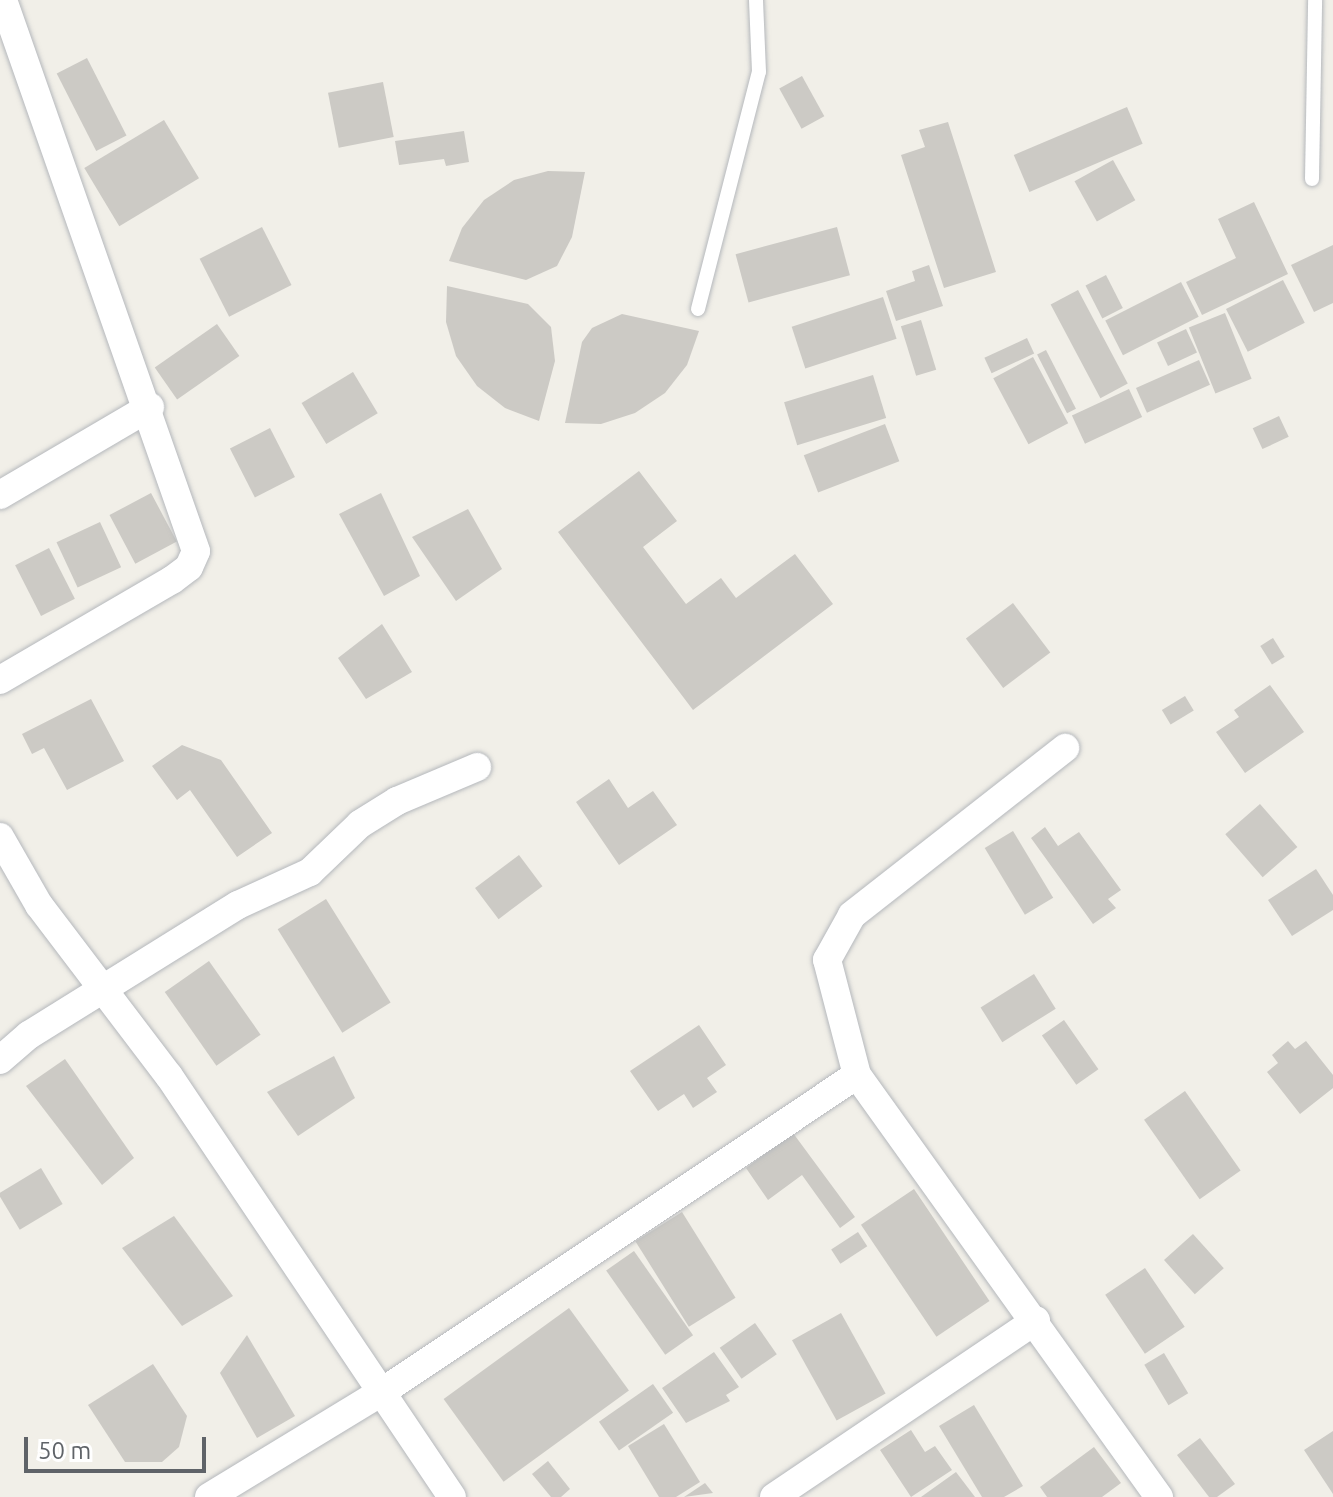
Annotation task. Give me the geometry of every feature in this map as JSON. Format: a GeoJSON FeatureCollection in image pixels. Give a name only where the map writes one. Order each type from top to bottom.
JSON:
{"type":"FeatureCollection","features":[{"type":"Feature","properties":{"kind":"street"},"geometry":{"type":"LineString","coordinates":[[0,680],[189,567],[196,551],[190,524],[150,407],[3,0]]}},
{"type":"Feature","properties":{"kind":"street"},"geometry":{"type":"LineString","coordinates":[[0,495],[150,407]]}},
{"type":"Feature","properties":{"kind":"street"},"geometry":{"type":"LineString","coordinates":[[1065,748],[852,915],[827,960],[857,1075],[1036,1320],[1159,1497]]}},
{"type":"Feature","properties":{"kind":"street"},"geometry":{"type":"LineString","coordinates":[[0,1060],[29,1035],[101,994],[238,905],[310,872],[360,824],[397,801],[477,767]]}},
{"type":"Feature","properties":{"kind":"street"},"geometry":{"type":"LineString","coordinates":[[0,837],[101,994],[169,1076],[452,1497]]}},
{"type":"Feature","properties":{"kind":"street"},"geometry":{"type":"LineString","coordinates":[[209,1497],[382,1392],[857,1075]]}},
{"type":"Feature","properties":{"kind":"street"},"geometry":{"type":"LineString","coordinates":[[774,1497],[1036,1320]]}},
{"type":"Feature","properties":{"kind":"lane"},"geometry":{"type":"LineString","coordinates":[[698,309],[759,72],[756,0]]}},
{"type":"Feature","properties":{"kind":"lane"},"geometry":{"type":"LineString","coordinates":[[1312,179],[1315,0]]}},
{"type":"Feature","properties":{"kind":"building"},"geometry":{"type":"Polygon","coordinates":[[[87,58],[126,136],[96,151],[57,73],[87,58]]]}},
{"type":"Feature","properties":{"kind":"building"},"geometry":{"type":"Polygon","coordinates":[[[802,76],[824,116],[802,129],[779,89],[802,76]]]}},
{"type":"Feature","properties":{"kind":"building"},"geometry":{"type":"Polygon","coordinates":[[[383,82],[394,137],[339,148],[328,93],[383,82]]]}},
{"type":"Feature","properties":{"kind":"building"},"geometry":{"type":"Polygon","coordinates":[[[1127,107],[1143,144],[1029,192],[1014,155],[1127,107]]]}},
{"type":"Feature","properties":{"kind":"building"},"geometry":{"type":"Polygon","coordinates":[[[164,120],[199,178],[119,226],[84,168],[164,120]]]}},
{"type":"Feature","properties":{"kind":"building"},"geometry":{"type":"Polygon","coordinates":[[[948,122],[996,272],[944,288],[901,155],[925,147],[919,130],[948,122]]]}},
{"type":"Feature","properties":{"kind":"building"},"geometry":{"type":"Polygon","coordinates":[[[464,131],[469,162],[446,166],[444,159],[399,165],[395,141],[464,131]]]}},
{"type":"Feature","properties":{"kind":"building"},"geometry":{"type":"Polygon","coordinates":[[[1113,160],[1135,200],[1097,222],[1075,181],[1113,160]]]}},
{"type":"Feature","properties":{"kind":"building"},"geometry":{"type":"Polygon","coordinates":[[[548,171],[585,172],[572,237],[557,266],[526,280],[449,261],[462,228],[484,200],[514,180],[548,171]]]}},
{"type":"Feature","properties":{"kind":"building"},"geometry":{"type":"Polygon","coordinates":[[[1254,202],[1288,274],[1202,315],[1186,282],[1236,258],[1218,219],[1254,202]]]}},
{"type":"Feature","properties":{"kind":"building"},"geometry":{"type":"Polygon","coordinates":[[[262,227],[292,285],[229,317],[200,259],[262,227]]]}},
{"type":"Feature","properties":{"kind":"building"},"geometry":{"type":"Polygon","coordinates":[[[837,227],[850,275],[749,302],[736,254],[837,227]]]}},
{"type":"Feature","properties":{"kind":"building"},"geometry":{"type":"Polygon","coordinates":[[[1333,245],[1333,303],[1314,312],[1291,265],[1333,245]]]}},
{"type":"Feature","properties":{"kind":"building"},"geometry":{"type":"Polygon","coordinates":[[[929,265],[943,306],[896,321],[886,291],[915,281],[912,271],[929,265]]]}},
{"type":"Feature","properties":{"kind":"building"},"geometry":{"type":"Polygon","coordinates":[[[1106,275],[1123,308],[1102,318],[1086,285],[1106,275]]]}},
{"type":"Feature","properties":{"kind":"building"},"geometry":{"type":"Polygon","coordinates":[[[1283,280],[1305,323],[1248,352],[1226,309],[1283,280]]]}},
{"type":"Feature","properties":{"kind":"building"},"geometry":{"type":"Polygon","coordinates":[[[1181,282],[1199,317],[1123,355],[1105,321],[1181,282]]]}},
{"type":"Feature","properties":{"kind":"building"},"geometry":{"type":"Polygon","coordinates":[[[447,286],[528,304],[551,327],[555,361],[539,421],[505,408],[477,386],[456,356],[446,322],[447,286]]]}},
{"type":"Feature","properties":{"kind":"building"},"geometry":{"type":"Polygon","coordinates":[[[1078,290],[1128,384],[1100,398],[1051,305],[1078,290]]]}},
{"type":"Feature","properties":{"kind":"building"},"geometry":{"type":"Polygon","coordinates":[[[883,297],[897,339],[805,369],[792,327],[883,297]]]}},
{"type":"Feature","properties":{"kind":"building"},"geometry":{"type":"Polygon","coordinates":[[[1225,313],[1252,379],[1215,393],[1189,328],[1225,313]]]}},
{"type":"Feature","properties":{"kind":"building"},"geometry":{"type":"Polygon","coordinates":[[[622,314],[699,331],[687,365],[665,393],[635,413],[601,424],[565,423],[582,342],[592,328],[622,314]]]}},
{"type":"Feature","properties":{"kind":"building"},"geometry":{"type":"Polygon","coordinates":[[[921,320],[936,370],[916,376],[901,326],[921,320]]]}},
{"type":"Feature","properties":{"kind":"building"},"geometry":{"type":"Polygon","coordinates":[[[217,324],[239,356],[177,400],[155,368],[217,324]]]}},
{"type":"Feature","properties":{"kind":"building"},"geometry":{"type":"Polygon","coordinates":[[[1186,329],[1197,353],[1168,366],[1157,343],[1186,329]]]}},
{"type":"Feature","properties":{"kind":"building"},"geometry":{"type":"Polygon","coordinates":[[[1027,338],[1034,353],[992,373],[984,358],[1027,338]]]}},
{"type":"Feature","properties":{"kind":"building"},"geometry":{"type":"Polygon","coordinates":[[[1046,350],[1076,409],[1067,413],[1037,355],[1046,350]]]}},
{"type":"Feature","properties":{"kind":"building"},"geometry":{"type":"Polygon","coordinates":[[[1033,357],[1068,423],[1028,444],[993,378],[1033,357]]]}},
{"type":"Feature","properties":{"kind":"building"},"geometry":{"type":"Polygon","coordinates":[[[1199,360],[1210,385],[1147,413],[1136,388],[1199,360]]]}},
{"type":"Feature","properties":{"kind":"building"},"geometry":{"type":"Polygon","coordinates":[[[353,372],[378,413],[326,444],[302,403],[353,372]]]}},
{"type":"Feature","properties":{"kind":"building"},"geometry":{"type":"Polygon","coordinates":[[[873,375],[886,418],[797,445],[784,402],[873,375]]]}},
{"type":"Feature","properties":{"kind":"building"},"geometry":{"type":"Polygon","coordinates":[[[1129,389],[1142,417],[1085,444],[1072,416],[1129,389]]]}},
{"type":"Feature","properties":{"kind":"building"},"geometry":{"type":"Polygon","coordinates":[[[1279,416],[1289,437],[1262,449],[1253,428],[1279,416]]]}},
{"type":"Feature","properties":{"kind":"building"},"geometry":{"type":"Polygon","coordinates":[[[885,424],[899,461],[818,493],[804,455],[885,424]]]}},
{"type":"Feature","properties":{"kind":"building"},"geometry":{"type":"Polygon","coordinates":[[[270,428],[295,477],[255,497],[230,448],[270,428]]]}},
{"type":"Feature","properties":{"kind":"building"},"geometry":{"type":"Polygon","coordinates":[[[639,471],[677,521],[643,547],[686,604],[721,578],[736,598],[795,554],[833,604],[693,710],[558,532],[639,471]]]}},
{"type":"Feature","properties":{"kind":"building"},"geometry":{"type":"Polygon","coordinates":[[[151,493],[177,542],[135,564],[110,515],[151,493]]]}},
{"type":"Feature","properties":{"kind":"building"},"geometry":{"type":"Polygon","coordinates":[[[381,493],[420,576],[384,596],[339,514],[381,493]]]}},
{"type":"Feature","properties":{"kind":"building"},"geometry":{"type":"Polygon","coordinates":[[[468,509],[502,569],[456,601],[412,537],[468,509]]]}},
{"type":"Feature","properties":{"kind":"building"},"geometry":{"type":"Polygon","coordinates":[[[100,522],[121,567],[78,588],[56,542],[100,522]]]}},
{"type":"Feature","properties":{"kind":"building"},"geometry":{"type":"Polygon","coordinates":[[[49,548],[75,599],[41,616],[15,565],[49,548]]]}},
{"type":"Feature","properties":{"kind":"building"},"geometry":{"type":"Polygon","coordinates":[[[1013,603],[1050,653],[1003,688],[966,639],[1013,603]]]}},
{"type":"Feature","properties":{"kind":"building"},"geometry":{"type":"Polygon","coordinates":[[[382,624],[412,672],[366,699],[338,658],[382,624]]]}},
{"type":"Feature","properties":{"kind":"building"},"geometry":{"type":"Polygon","coordinates":[[[1273,638],[1285,657],[1272,665],[1260,646],[1273,638]]]}},
{"type":"Feature","properties":{"kind":"building"},"geometry":{"type":"Polygon","coordinates":[[[1270,685],[1304,732],[1245,773],[1216,732],[1239,717],[1234,710],[1270,685]]]}},
{"type":"Feature","properties":{"kind":"building"},"geometry":{"type":"Polygon","coordinates":[[[1185,696],[1194,711],[1171,724],[1162,710],[1185,696]]]}},
{"type":"Feature","properties":{"kind":"building"},"geometry":{"type":"Polygon","coordinates":[[[91,699],[124,761],[67,790],[44,748],[32,754],[22,734],[91,699]]]}},
{"type":"Feature","properties":{"kind":"building"},"geometry":{"type":"Polygon","coordinates":[[[182,745],[221,760],[272,833],[237,857],[190,790],[177,800],[152,766],[182,745]]]}},
{"type":"Feature","properties":{"kind":"building"},"geometry":{"type":"Polygon","coordinates":[[[609,779],[628,808],[653,791],[677,825],[619,865],[576,802],[609,779]]]}},
{"type":"Feature","properties":{"kind":"building"},"geometry":{"type":"Polygon","coordinates":[[[1260,804],[1297,847],[1263,877],[1225,834],[1260,804]]]}},
{"type":"Feature","properties":{"kind":"building"},"geometry":{"type":"Polygon","coordinates":[[[1045,827],[1058,846],[1079,832],[1121,890],[1108,899],[1116,908],[1093,924],[1031,838],[1045,827]]]}},
{"type":"Feature","properties":{"kind":"building"},"geometry":{"type":"Polygon","coordinates":[[[1013,831],[1053,898],[1025,915],[985,848],[1013,831]]]}},
{"type":"Feature","properties":{"kind":"building"},"geometry":{"type":"Polygon","coordinates":[[[519,855],[542,886],[499,919],[475,888],[519,855]]]}},
{"type":"Feature","properties":{"kind":"building"},"geometry":{"type":"Polygon","coordinates":[[[1316,869],[1333,895],[1333,910],[1292,936],[1268,900],[1316,869]]]}},
{"type":"Feature","properties":{"kind":"building"},"geometry":{"type":"Polygon","coordinates":[[[326,899],[391,1002],[342,1033],[278,929],[326,899]]]}},
{"type":"Feature","properties":{"kind":"building"},"geometry":{"type":"Polygon","coordinates":[[[209,961],[261,1035],[216,1066],[165,992],[209,961]]]}},
{"type":"Feature","properties":{"kind":"building"},"geometry":{"type":"Polygon","coordinates":[[[1034,974],[1056,1009],[1002,1042],[981,1007],[1034,974]]]}},
{"type":"Feature","properties":{"kind":"building"},"geometry":{"type":"Polygon","coordinates":[[[1064,1020],[1098,1069],[1076,1085],[1042,1035],[1064,1020]]]}},
{"type":"Feature","properties":{"kind":"building"},"geometry":{"type":"Polygon","coordinates":[[[699,1025],[726,1065],[707,1078],[717,1092],[693,1108],[684,1094],[658,1111],[630,1071],[699,1025]]]}},
{"type":"Feature","properties":{"kind":"building"},"geometry":{"type":"Polygon","coordinates":[[[1288,1041],[1295,1049],[1306,1041],[1333,1075],[1333,1088],[1300,1114],[1267,1072],[1278,1063],[1272,1055],[1288,1041]]]}},
{"type":"Feature","properties":{"kind":"building"},"geometry":{"type":"Polygon","coordinates":[[[334,1056],[355,1098],[298,1136],[267,1092],[334,1056]]]}},
{"type":"Feature","properties":{"kind":"building"},"geometry":{"type":"Polygon","coordinates":[[[65,1059],[134,1158],[102,1185],[26,1086],[65,1059]]]}},
{"type":"Feature","properties":{"kind":"building"},"geometry":{"type":"Polygon","coordinates":[[[1185,1091],[1241,1170],[1200,1199],[1144,1120],[1185,1091]]]}},
{"type":"Feature","properties":{"kind":"building"},"geometry":{"type":"Polygon","coordinates":[[[793,1133],[855,1217],[840,1228],[802,1175],[768,1200],[746,1168],[793,1133]]]}},
{"type":"Feature","properties":{"kind":"building"},"geometry":{"type":"Polygon","coordinates":[[[41,1168],[63,1204],[20,1230],[0,1193],[41,1168]]]}},
{"type":"Feature","properties":{"kind":"building"},"geometry":{"type":"Polygon","coordinates":[[[914,1189],[989,1301],[936,1337],[861,1225],[914,1189]]]}},
{"type":"Feature","properties":{"kind":"building"},"geometry":{"type":"Polygon","coordinates":[[[682,1212],[736,1298],[689,1327],[635,1241],[682,1212]]]}},
{"type":"Feature","properties":{"kind":"building"},"geometry":{"type":"Polygon","coordinates":[[[174,1216],[233,1296],[182,1326],[122,1248],[174,1216]]]}},
{"type":"Feature","properties":{"kind":"building"},"geometry":{"type":"Polygon","coordinates":[[[858,1232],[867,1246],[840,1264],[831,1249],[858,1232]]]}},
{"type":"Feature","properties":{"kind":"building"},"geometry":{"type":"Polygon","coordinates":[[[1193,1234],[1224,1268],[1195,1294],[1164,1260],[1193,1234]]]}},
{"type":"Feature","properties":{"kind":"building"},"geometry":{"type":"Polygon","coordinates":[[[634,1251],[693,1335],[665,1355],[606,1271],[634,1251]]]}},
{"type":"Feature","properties":{"kind":"building"},"geometry":{"type":"Polygon","coordinates":[[[1145,1268],[1185,1327],[1145,1354],[1105,1295],[1145,1268]]]}},
{"type":"Feature","properties":{"kind":"building"},"geometry":{"type":"Polygon","coordinates":[[[569,1308],[629,1391],[504,1482],[444,1399],[569,1308]]]}},
{"type":"Feature","properties":{"kind":"building"},"geometry":{"type":"Polygon","coordinates":[[[841,1313],[886,1393],[837,1421],[792,1340],[841,1313]]]}},
{"type":"Feature","properties":{"kind":"building"},"geometry":{"type":"Polygon","coordinates":[[[755,1323],[777,1354],[742,1379],[720,1348],[755,1323]]]}},
{"type":"Feature","properties":{"kind":"building"},"geometry":{"type":"Polygon","coordinates":[[[247,1335],[295,1416],[257,1438],[220,1373],[247,1335]]]}},
{"type":"Feature","properties":{"kind":"building"},"geometry":{"type":"Polygon","coordinates":[[[714,1352],[739,1387],[726,1395],[730,1401],[686,1423],[662,1388],[714,1352]]]}},
{"type":"Feature","properties":{"kind":"building"},"geometry":{"type":"Polygon","coordinates":[[[1164,1353],[1188,1393],[1168,1405],[1144,1365],[1164,1353]]]}},
{"type":"Feature","properties":{"kind":"building"},"geometry":{"type":"Polygon","coordinates":[[[153,1364],[187,1416],[179,1447],[162,1462],[125,1462],[88,1405],[153,1364]]]}},
{"type":"Feature","properties":{"kind":"building"},"geometry":{"type":"Polygon","coordinates":[[[653,1384],[673,1413],[619,1451],[599,1422],[653,1384]]]}},
{"type":"Feature","properties":{"kind":"building"},"geometry":{"type":"Polygon","coordinates":[[[974,1405],[1023,1486],[1004,1497],[982,1497],[939,1426],[974,1405]]]}},
{"type":"Feature","properties":{"kind":"building"},"geometry":{"type":"Polygon","coordinates":[[[664,1424],[700,1482],[676,1497],[659,1497],[628,1446],[664,1424]]]}},
{"type":"Feature","properties":{"kind":"building"},"geometry":{"type":"Polygon","coordinates":[[[911,1430],[925,1452],[935,1446],[952,1470],[911,1497],[880,1450],[911,1430]]]}},
{"type":"Feature","properties":{"kind":"building"},"geometry":{"type":"Polygon","coordinates":[[[1333,1431],[1333,1494],[1304,1450],[1333,1431]]]}},
{"type":"Feature","properties":{"kind":"building"},"geometry":{"type":"Polygon","coordinates":[[[1200,1438],[1235,1484],[1217,1497],[1209,1497],[1177,1455],[1200,1438]]]}},
{"type":"Feature","properties":{"kind":"building"},"geometry":{"type":"Polygon","coordinates":[[[1094,1447],[1121,1483],[1102,1497],[1047,1497],[1040,1487],[1094,1447]]]}},
{"type":"Feature","properties":{"kind":"building"},"geometry":{"type":"Polygon","coordinates":[[[548,1461],[570,1489],[561,1497],[551,1497],[532,1474],[548,1461]]]}},
{"type":"Feature","properties":{"kind":"building"},"geometry":{"type":"Polygon","coordinates":[[[956,1472],[975,1497],[921,1497],[956,1472]]]}},
{"type":"Feature","properties":{"kind":"building"},"geometry":{"type":"Polygon","coordinates":[[[705,1483],[713,1493],[684,1497],[705,1483]]]}}]}
